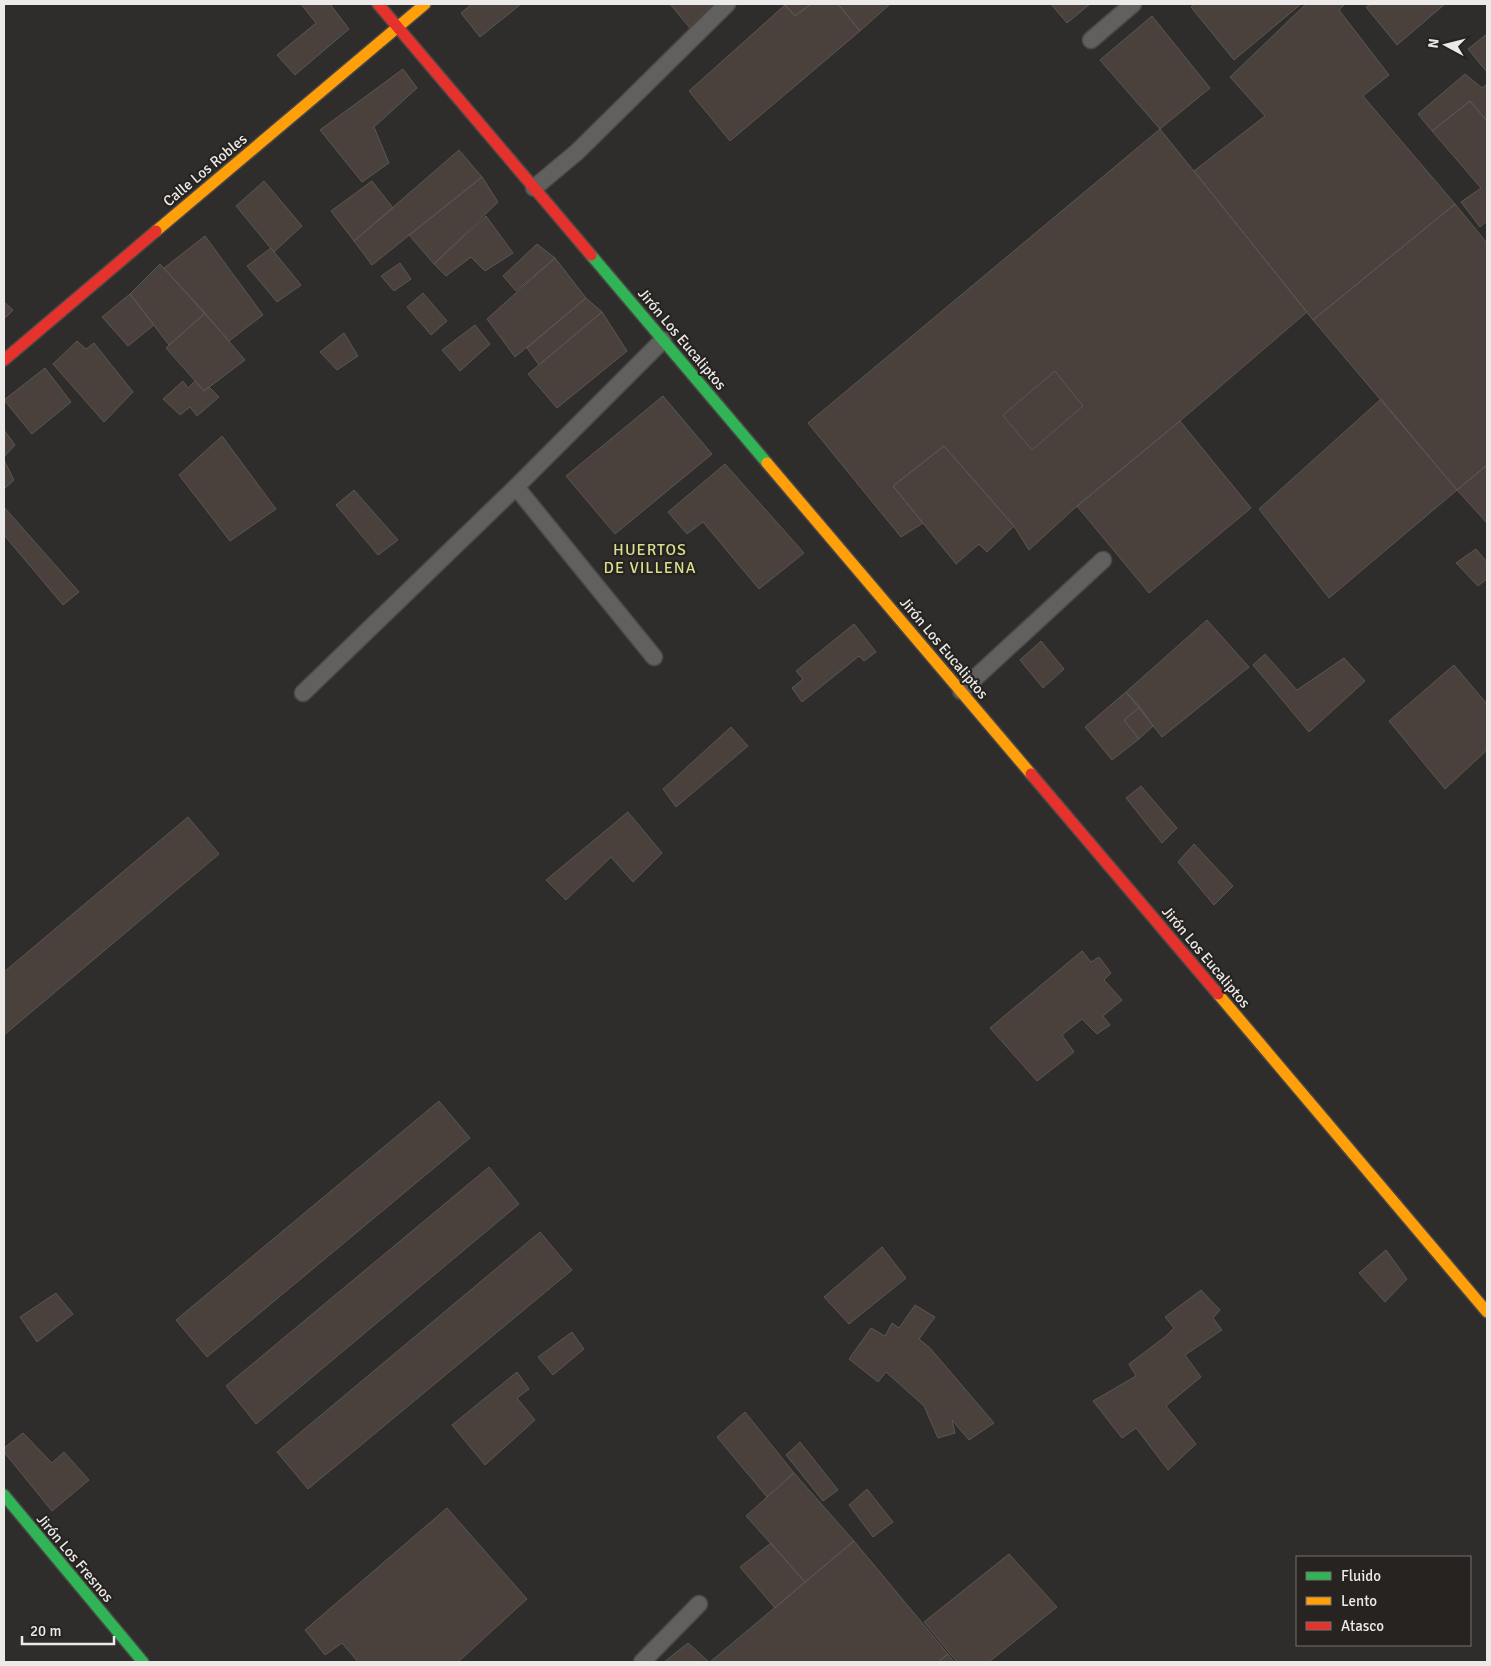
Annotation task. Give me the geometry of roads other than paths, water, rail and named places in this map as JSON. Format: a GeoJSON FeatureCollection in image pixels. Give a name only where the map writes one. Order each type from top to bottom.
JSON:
{"type":"FeatureCollection","features":[{"type":"Feature","properties":{"kind":"street","name":"Jirón Los Eucaliptos"},"geometry":{"type":"LineString","coordinates":[[378,4],[1487,1312]]}},
{"type":"Feature","properties":{"kind":"street","name":"Calle Los Robles"},"geometry":{"type":"LineString","coordinates":[[4,360],[425,4]]}},
{"type":"Feature","properties":{"kind":"street","name":"Jirón Los Fresnos"},"geometry":{"type":"LineString","coordinates":[[4,1495],[143,1662]]}},
{"type":"Feature","properties":{"kind":"lane"},"geometry":{"type":"LineString","coordinates":[[534,188],[577,152],[727,4]]}},
{"type":"Feature","properties":{"kind":"lane"},"geometry":{"type":"LineString","coordinates":[[1091,40],[1133,4]]}},
{"type":"Feature","properties":{"kind":"lane"},"geometry":{"type":"LineString","coordinates":[[303,693],[516,487],[663,340]]}},
{"type":"Feature","properties":{"kind":"lane"},"geometry":{"type":"LineString","coordinates":[[516,487],[654,657]]}},
{"type":"Feature","properties":{"kind":"lane"},"geometry":{"type":"LineString","coordinates":[[961,691],[1103,560]]}},
{"type":"Feature","properties":{"kind":"lane"},"geometry":{"type":"LineString","coordinates":[[642,1662],[699,1604]]}},
{"type":"Feature","properties":{"kind":"district","name":"HUERTOS DE VILLENA"},"geometry":{"type":"Point","coordinates":[650,558]}}]}
